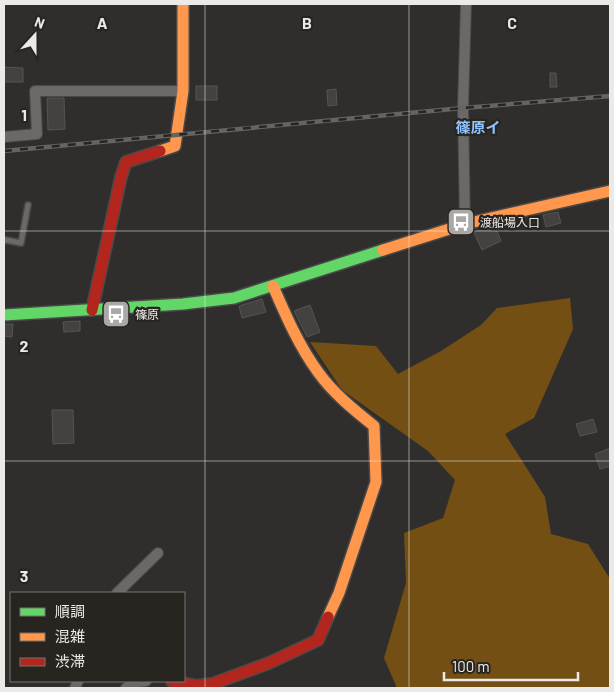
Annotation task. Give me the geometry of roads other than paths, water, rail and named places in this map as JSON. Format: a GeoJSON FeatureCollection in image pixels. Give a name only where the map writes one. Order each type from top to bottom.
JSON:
{"type":"FeatureCollection","features":[{"type":"Feature","properties":{"kind":"street"},"geometry":{"type":"LineString","coordinates":[[92,310],[126,162],[175,146],[183,91],[183,4]]}},
{"type":"Feature","properties":{"kind":"street"},"geometry":{"type":"LineString","coordinates":[[465,224],[463,108],[466,4]]}},
{"type":"Feature","properties":{"kind":"street"},"geometry":{"type":"LineString","coordinates":[[4,137],[37,134],[35,91],[183,91]]}},
{"type":"Feature","properties":{"kind":"street"},"geometry":{"type":"LineString","coordinates":[[4,315],[182,304],[234,298],[465,224],[610,191]]}},
{"type":"Feature","properties":{"kind":"street"},"geometry":{"type":"LineString","coordinates":[[177,682],[197,686],[212,684],[269,662],[318,640],[339,593],[376,482],[374,426],[357,412],[319,374],[288,322],[273,286]]}},
{"type":"Feature","properties":{"kind":"street"},"geometry":{"type":"LineString","coordinates":[[118,592],[158,552]]}},
{"type":"Feature","properties":{"kind":"street"},"geometry":{"type":"LineString","coordinates":[[126,688],[137,682]]}},
{"type":"Feature","properties":{"kind":"lane"},"geometry":{"type":"LineString","coordinates":[[4,241],[21,243],[28,206]]}},
{"type":"Feature","properties":{"kind":"railway"},"geometry":{"type":"LineString","coordinates":[[4,151],[610,96]]}},
{"type":"Feature","properties":{"kind":"place","name":"渡船場入口"},"geometry":{"type":"Point","coordinates":[461,222]}},
{"type":"Feature","properties":{"kind":"place","name":"篠原"},"geometry":{"type":"Point","coordinates":[116,314]}},
{"type":"Feature","properties":{"kind":"district","name":"篠原イ"},"geometry":{"type":"Point","coordinates":[478,127]}}]}
